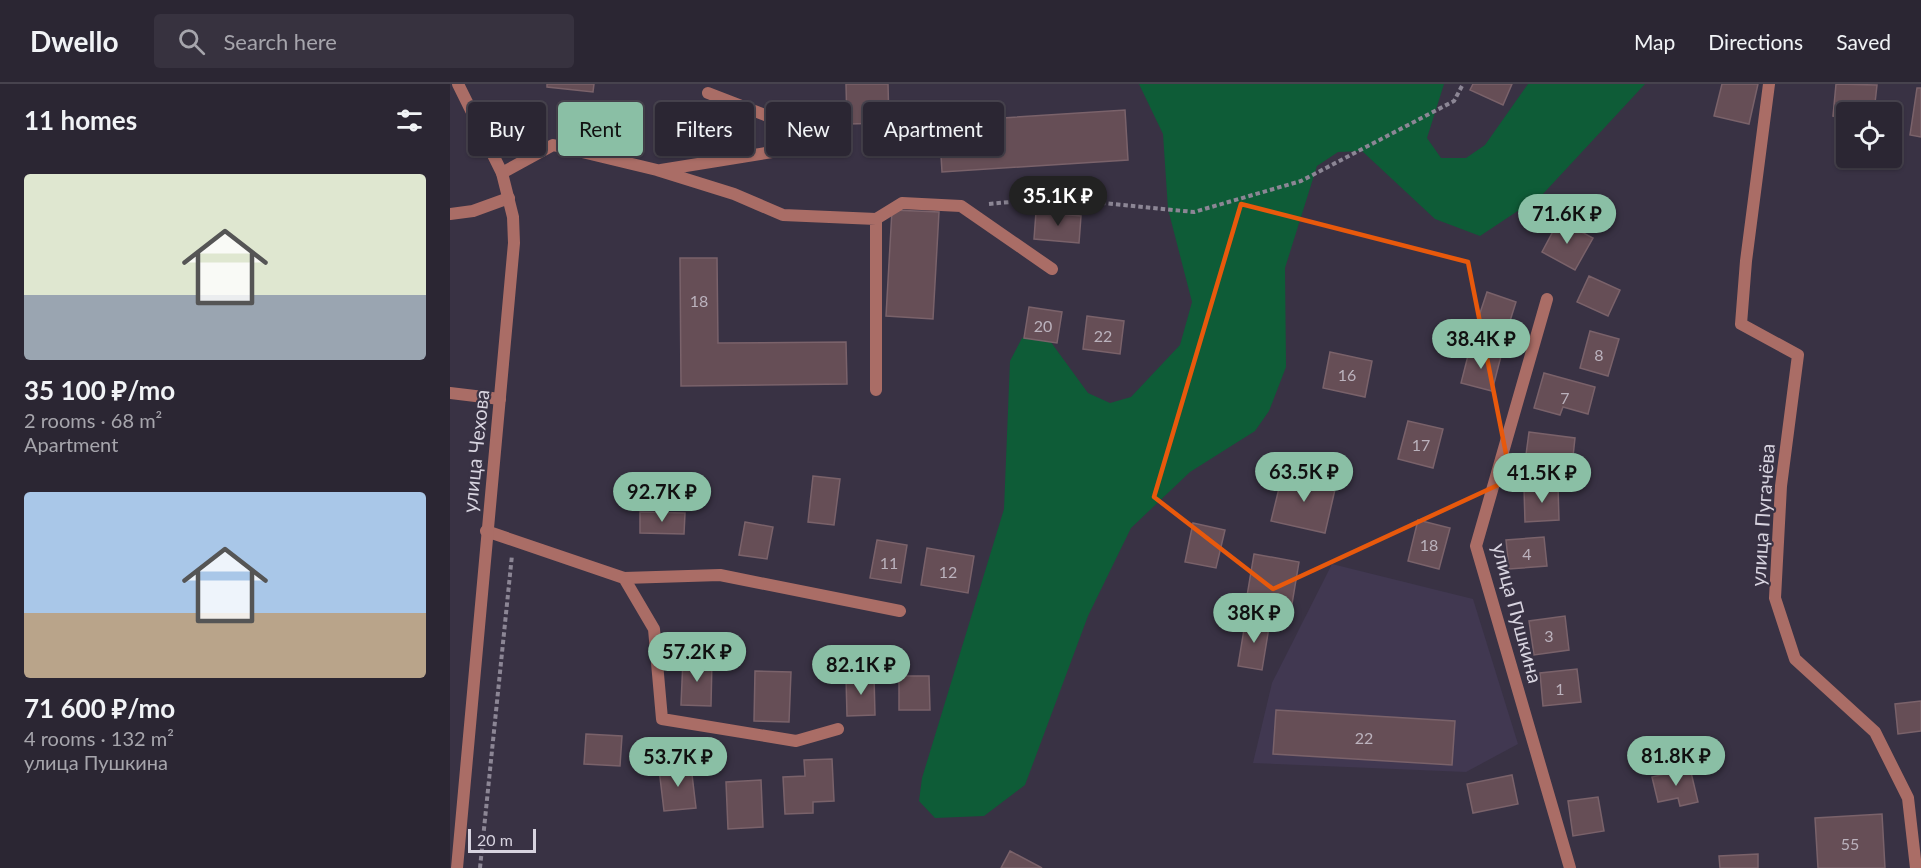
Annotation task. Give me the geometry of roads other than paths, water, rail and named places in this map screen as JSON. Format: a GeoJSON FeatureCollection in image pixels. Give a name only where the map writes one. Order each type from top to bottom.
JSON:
{"type":"FeatureCollection","features":[{"type":"Feature","properties":{"kind":"street","name":"улица Чехова"},"geometry":{"type":"LineString","coordinates":[[457,868],[513,243],[513,217],[502,173],[458,84]]}},
{"type":"Feature","properties":{"kind":"street","name":"улица Пугачёва"},"geometry":{"type":"LineString","coordinates":[[1769,84],[1746,261],[1741,324],[1798,355],[1781,486],[1775,598],[1795,659],[1875,732],[1908,798],[1916,868]]}},
{"type":"Feature","properties":{"kind":"street"},"geometry":{"type":"LineString","coordinates":[[657,170],[772,152],[809,132],[708,93]]}},
{"type":"Feature","properties":{"kind":"street"},"geometry":{"type":"LineString","coordinates":[[502,173],[553,145],[657,170],[734,194],[783,216],[876,219],[902,203],[961,206],[1052,269]]}},
{"type":"Feature","properties":{"kind":"street"},"geometry":{"type":"LineString","coordinates":[[450,214],[473,211],[509,198]]}},
{"type":"Feature","properties":{"kind":"street"},"geometry":{"type":"LineString","coordinates":[[876,219],[876,390]]}},
{"type":"Feature","properties":{"kind":"street","name":"улица Пушкина"},"geometry":{"type":"LineString","coordinates":[[1546,299],[1476,546],[1570,868]]}},
{"type":"Feature","properties":{"kind":"street"},"geometry":{"type":"LineString","coordinates":[[450,393],[500,399]]}},
{"type":"Feature","properties":{"kind":"street"},"geometry":{"type":"LineString","coordinates":[[486,531],[624,578],[720,575],[900,611]]}},
{"type":"Feature","properties":{"kind":"street"},"geometry":{"type":"LineString","coordinates":[[624,578],[654,629],[662,719],[795,741],[838,729]]}}]}
